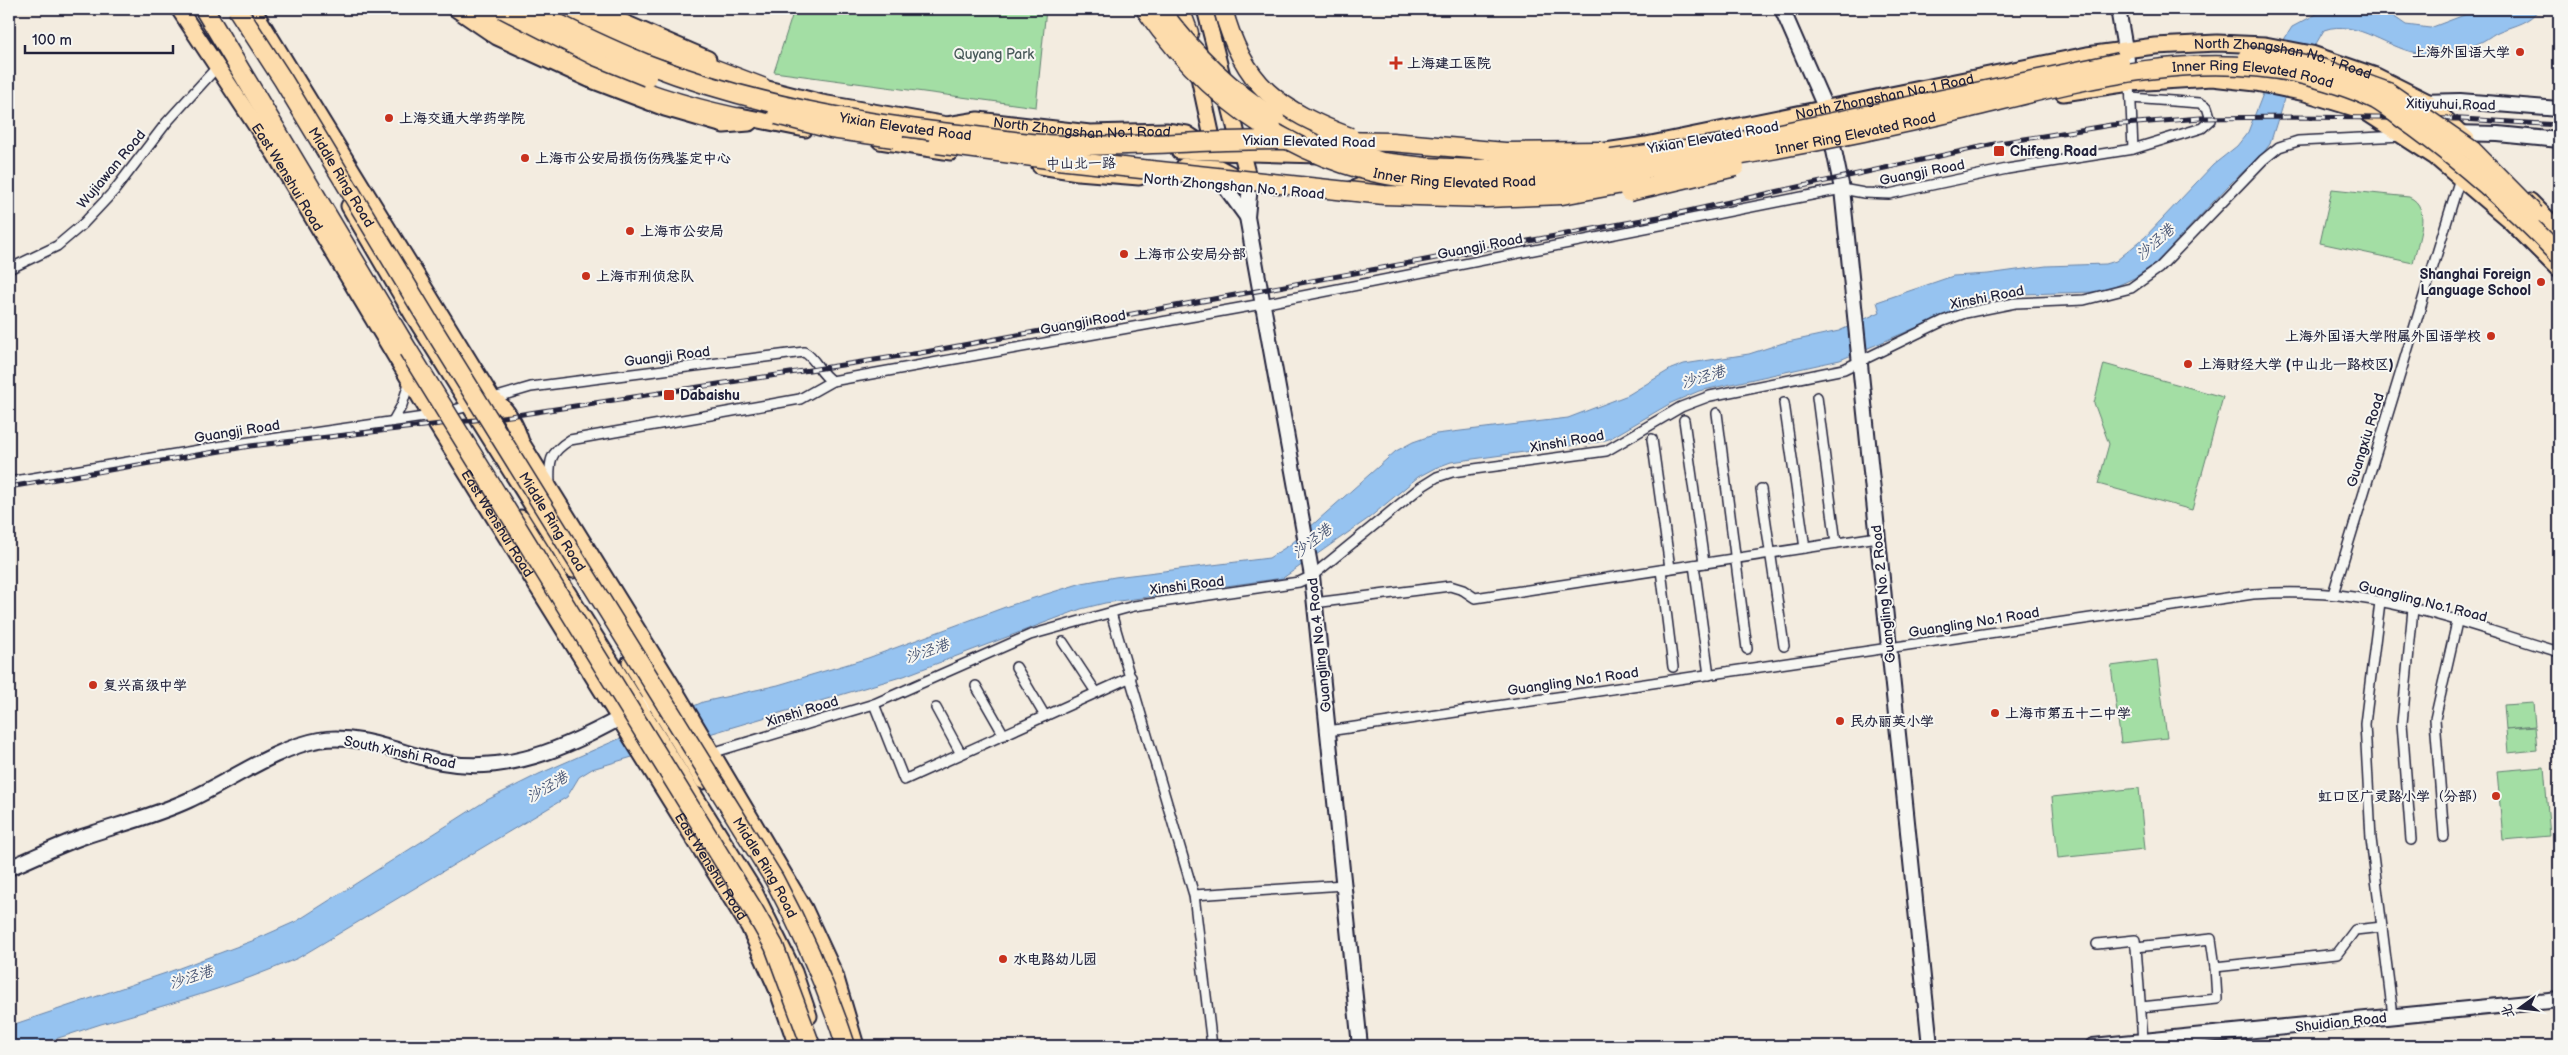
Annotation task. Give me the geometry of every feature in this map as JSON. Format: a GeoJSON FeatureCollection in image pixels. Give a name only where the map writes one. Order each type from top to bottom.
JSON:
{"type":"FeatureCollection","features":[{"type":"Feature","properties":{"kind":"highway"},"geometry":{"type":"LineString","coordinates":[[190,9],[238,69]]}},
{"type":"Feature","properties":{"kind":"highway"},"geometry":{"type":"LineString","coordinates":[[204,9],[238,69],[311,186],[459,434],[753,909],[777,954],[811,1046]]}},
{"type":"Feature","properties":{"kind":"highway","name":"Middle Ring Road"},"geometry":{"type":"LineString","coordinates":[[237,9],[283,80],[430,325],[620,628],[707,774],[774,879],[795,917],[818,970],[846,1046]]}},
{"type":"Feature","properties":{"kind":"highway"},"geometry":{"type":"LineString","coordinates":[[242,9],[283,80]]}},
{"type":"Feature","properties":{"kind":"highway"},"geometry":{"type":"LineString","coordinates":[[467,9],[540,48],[583,68],[676,103],[703,111],[755,121]]}},
{"type":"Feature","properties":{"kind":"highway","name":"Yixian Elevated Road"},"geometry":{"type":"LineString","coordinates":[[503,9],[595,56],[645,76],[725,102],[831,129],[1048,159],[1285,186],[1393,196],[1486,198],[1562,195],[1749,161],[1793,148]]}},
{"type":"Feature","properties":{"kind":"highway","name":"Yixian Elevated Road"},"geometry":{"type":"LineString","coordinates":[[530,9],[573,32],[646,64],[700,83],[774,104],[904,128],[1042,144],[1116,145],[1243,140],[1392,142],[1505,152],[1644,150],[1717,138],[1951,90],[2102,64]]}},
{"type":"Feature","properties":{"kind":"highway"},"geometry":{"type":"LineString","coordinates":[[569,9],[593,15],[762,87]]}},
{"type":"Feature","properties":{"kind":"highway","name":"Inner Ring Elevated Road"},"geometry":{"type":"LineString","coordinates":[[1145,9],[1183,59],[1221,96],[1295,142],[1344,164],[1407,178],[1465,182],[1538,181],[1647,170],[1793,148],[1863,134],[2105,76],[2188,65],[2243,66],[2294,73],[2377,101],[2460,160],[2524,219],[2559,255]]}},
{"type":"Feature","properties":{"kind":"highway","name":"Inner Ring Elevated Road"},"geometry":{"type":"LineString","coordinates":[[1160,9],[1180,36],[1226,83],[1263,110],[1294,128],[1336,148],[1382,162],[1425,167],[1575,164],[1737,142],[2102,64],[2187,54],[2283,59],[2325,69],[2388,92],[2473,151],[2559,239]]}},
{"type":"Feature","properties":{"kind":"highway"},"geometry":{"type":"LineString","coordinates":[[1180,9],[1189,33]]}},
{"type":"Feature","properties":{"kind":"highway"},"geometry":{"type":"LineString","coordinates":[[1223,9],[1244,65],[1253,78],[1272,97],[1289,109],[1325,128],[1375,147],[1417,157],[1477,166]]}},
{"type":"Feature","properties":{"kind":"highway"},"geometry":{"type":"LineString","coordinates":[[1335,196],[1528,208],[1578,202],[1630,191],[1832,144],[1863,134]]}},
{"type":"Feature","properties":{"kind":"main road","name":"East Wenshui Road"},"geometry":{"type":"LineString","coordinates":[[179,9],[278,160],[431,416],[749,927],[777,989],[797,1046]]}},
{"type":"Feature","properties":{"kind":"main road","name":"East Wenshui Road"},"geometry":{"type":"LineString","coordinates":[[204,9],[256,85],[338,217],[453,411],[593,617]]}},
{"type":"Feature","properties":{"kind":"main road","name":"East Wenshui Road"},"geometry":{"type":"LineString","coordinates":[[231,9],[414,317],[470,406],[646,704],[666,721],[756,866],[792,930],[820,992],[838,1046]]}},
{"type":"Feature","properties":{"kind":"main road"},"geometry":{"type":"LineString","coordinates":[[253,9],[492,398],[503,405],[517,430],[521,442],[674,689],[804,908],[835,975],[856,1046]]}},
{"type":"Feature","properties":{"kind":"main road"},"geometry":{"type":"LineString","coordinates":[[456,9],[497,37],[551,64],[624,93],[665,108],[724,125],[755,121]]}},
{"type":"Feature","properties":{"kind":"main road","name":"North Zhongshan No. 1 Road"},"geometry":{"type":"LineString","coordinates":[[487,9],[532,34],[622,74],[755,121],[1078,172],[1250,185],[1335,196],[1371,182],[1536,194],[1636,184],[2066,93],[2130,83],[2212,78],[2256,83],[2343,104],[2364,111],[2402,136]]}},
{"type":"Feature","properties":{"kind":"main road","name":"North Zhongshan No.1 Road"},"geometry":{"type":"LineString","coordinates":[[544,9],[663,62],[711,78],[762,87],[822,103],[947,125],[978,120],[1090,133],[1166,131],[1187,134],[1215,151]]}},
{"type":"Feature","properties":{"kind":"main road"},"geometry":{"type":"LineString","coordinates":[[1186,9],[1189,33],[1219,168],[1219,184]]}},
{"type":"Feature","properties":{"kind":"main road"},"geometry":{"type":"LineString","coordinates":[[1205,9],[1244,153],[1250,185],[1247,217]]}},
{"type":"Feature","properties":{"kind":"main road"},"geometry":{"type":"LineString","coordinates":[[1782,9],[1825,107],[1834,143]]}},
{"type":"Feature","properties":{"kind":"main road"},"geometry":{"type":"LineString","coordinates":[[2118,9],[2130,83]]}},
{"type":"Feature","properties":{"kind":"main road","name":"North Zhongshan No. 1 Road"},"geometry":{"type":"LineString","coordinates":[[1215,151],[1477,166],[1610,151],[2126,49],[2209,43],[2265,45],[2312,54],[2376,76],[2430,105]]}},
{"type":"Feature","properties":{"kind":"main road"},"geometry":{"type":"LineString","coordinates":[[1222,68],[1276,112],[1326,139],[1353,146],[1441,154],[1477,166]]}},
{"type":"Feature","properties":{"kind":"main road","name":"Xitiyuhui Road"},"geometry":{"type":"LineString","coordinates":[[2364,111],[2460,101],[2559,108]]}},
{"type":"Feature","properties":{"kind":"main road","name":"Xitiyuhui Road"},"geometry":{"type":"LineString","coordinates":[[2343,104],[2430,105],[2559,116]]}},
{"type":"Feature","properties":{"kind":"main road"},"geometry":{"type":"LineString","coordinates":[[2430,105],[2559,230]]}},
{"type":"Feature","properties":{"kind":"main road"},"geometry":{"type":"LineString","coordinates":[[2402,136],[2460,132],[2559,140]]}},
{"type":"Feature","properties":{"kind":"main road"},"geometry":{"type":"LineString","coordinates":[[2402,136],[2435,158],[2460,178],[2509,220],[2559,270]]}},
{"type":"Feature","properties":{"kind":"main road","name":"Guangling No. 2 Road"},"geometry":{"type":"LineString","coordinates":[[1834,143],[1842,189],[1930,1046]]}},
{"type":"Feature","properties":{"kind":"main road","name":"中山北一路"},"geometry":{"type":"LineString","coordinates":[[1028,164],[1130,162],[1219,168],[1250,185]]}},
{"type":"Feature","properties":{"kind":"main road"},"geometry":{"type":"LineString","coordinates":[[1179,165],[1219,184],[1247,217]]}},
{"type":"Feature","properties":{"kind":"main road"},"geometry":{"type":"LineString","coordinates":[[366,192],[367,236]]}},
{"type":"Feature","properties":{"kind":"main road","name":"Guangling No.4 Road"},"geometry":{"type":"LineString","coordinates":[[1247,217],[1311,571],[1360,1046]]}},
{"type":"Feature","properties":{"kind":"main road"},"geometry":{"type":"LineString","coordinates":[[584,664],[593,617],[638,630]]}},
{"type":"Feature","properties":{"kind":"main road","name":"South Xinshi Road"},"geometry":{"type":"LineString","coordinates":[[9,868],[81,838],[188,801],[274,757],[317,740],[352,739],[443,762],[486,766],[507,764],[547,754],[619,719],[674,689]]}},
{"type":"Feature","properties":{"kind":"main road","name":"East Wenshui Road"},"geometry":{"type":"LineString","coordinates":[[646,704],[650,724],[753,889],[794,972],[819,1046]]}},
{"type":"Feature","properties":{"kind":"main road"},"geometry":{"type":"LineString","coordinates":[[792,930],[824,951]]}},
{"type":"Feature","properties":{"kind":"main road"},"geometry":{"type":"LineString","coordinates":[[757,946],[794,972]]}},
{"type":"Feature","properties":{"kind":"main road","name":"Shuidian Road"},"geometry":{"type":"LineString","coordinates":[[2093,1046],[2559,1000]]}},
{"type":"Feature","properties":{"kind":"street","name":"Wujiawan Road"},"geometry":{"type":"LineString","coordinates":[[9,269],[57,246],[83,224],[114,191],[167,122],[218,66]]}},
{"type":"Feature","properties":{"kind":"street"},"geometry":{"type":"LineString","coordinates":[[2130,83],[2133,149]]}},
{"type":"Feature","properties":{"kind":"street","name":"Guangji Road"},"geometry":{"type":"LineString","coordinates":[[550,488],[549,463],[557,448],[570,440],[800,399],[832,381],[1262,304],[1842,189],[1864,194],[1889,194],[2007,169],[2133,149],[2202,128],[2210,123],[2212,115],[2207,107],[2200,103],[2131,98]]}},
{"type":"Feature","properties":{"kind":"street","name":"Xinshi Road"},"geometry":{"type":"LineString","coordinates":[[651,768],[677,768],[692,764],[712,752],[874,704],[1030,635],[1134,606],[1283,586],[1299,582],[1421,487],[1437,477],[1461,471],[1606,450],[1681,407],[1710,396],[1836,372],[1859,358],[1965,313],[2015,303],[2102,297],[2131,288],[2159,268],[2272,152],[2288,144],[2310,139],[2402,136]]}},
{"type":"Feature","properties":{"kind":"street","name":"Guangxiu Road"},"geometry":{"type":"LineString","coordinates":[[2333,594],[2460,178]]}},
{"type":"Feature","properties":{"kind":"street","name":"Guangji Road"},"geometry":{"type":"LineString","coordinates":[[9,482],[431,416],[531,387],[804,352],[811,356],[820,371],[832,381]]}},
{"type":"Feature","properties":{"kind":"street"},"geometry":{"type":"LineString","coordinates":[[394,421],[402,405],[410,380]]}},
{"type":"Feature","properties":{"kind":"street"},"geometry":{"type":"LineString","coordinates":[[1817,397],[1836,543]]}},
{"type":"Feature","properties":{"kind":"street"},"geometry":{"type":"LineString","coordinates":[[1784,403],[1805,548]]}},
{"type":"Feature","properties":{"kind":"street"},"geometry":{"type":"LineString","coordinates":[[1717,413],[1748,648]]}},
{"type":"Feature","properties":{"kind":"street"},"geometry":{"type":"LineString","coordinates":[[1684,420],[1704,563]]}},
{"type":"Feature","properties":{"kind":"street"},"geometry":{"type":"LineString","coordinates":[[1652,439],[1673,667]]}},
{"type":"Feature","properties":{"kind":"street"},"geometry":{"type":"LineString","coordinates":[[1760,489],[1784,646]]}},
{"type":"Feature","properties":{"kind":"street"},"geometry":{"type":"LineString","coordinates":[[1314,602],[1450,586],[1463,590],[1475,598],[1877,537]]}},
{"type":"Feature","properties":{"kind":"street"},"geometry":{"type":"LineString","coordinates":[[1694,565],[1709,675]]}},
{"type":"Feature","properties":{"kind":"street","name":"Guangling No.1 Road"},"geometry":{"type":"LineString","coordinates":[[1328,731],[2248,595],[2294,592],[2333,594],[2380,602],[2559,652]]}},
{"type":"Feature","properties":{"kind":"street"},"geometry":{"type":"LineString","coordinates":[[2380,602],[2365,724],[2371,839],[2393,1016]]}},
{"type":"Feature","properties":{"kind":"street"},"geometry":{"type":"LineString","coordinates":[[2411,840],[2402,722],[2413,610]]}},
{"type":"Feature","properties":{"kind":"street"},"geometry":{"type":"LineString","coordinates":[[1110,613],[1131,677],[1194,895],[1212,1046]]}},
{"type":"Feature","properties":{"kind":"street"},"geometry":{"type":"LineString","coordinates":[[2444,836],[2435,718],[2457,622]]}},
{"type":"Feature","properties":{"kind":"street"},"geometry":{"type":"LineString","coordinates":[[1063,642],[1096,692]]}},
{"type":"Feature","properties":{"kind":"street"},"geometry":{"type":"LineString","coordinates":[[1016,667],[1045,716]]}},
{"type":"Feature","properties":{"kind":"street"},"geometry":{"type":"LineString","coordinates":[[874,704],[904,780],[1131,677]]}},
{"type":"Feature","properties":{"kind":"street"},"geometry":{"type":"LineString","coordinates":[[976,686],[1004,734]]}},
{"type":"Feature","properties":{"kind":"street"},"geometry":{"type":"LineString","coordinates":[[936,708],[962,754]]}},
{"type":"Feature","properties":{"kind":"street"},"geometry":{"type":"LineString","coordinates":[[1194,895],[1344,885]]}},
{"type":"Feature","properties":{"kind":"street"},"geometry":{"type":"LineString","coordinates":[[2215,967],[2337,954],[2355,930],[2382,927]]}},
{"type":"Feature","properties":{"kind":"street"},"geometry":{"type":"LineString","coordinates":[[2097,944],[2135,940],[2143,1041]]}},
{"type":"Feature","properties":{"kind":"street"},"geometry":{"type":"LineString","coordinates":[[2136,947],[2211,940],[2215,967],[2217,999],[2141,1007]]}},
{"type":"Feature","properties":{"kind":"green space","name":"Quyang Park"},"geometry":{"type":"Polygon","coordinates":[[[774,9],[1046,9],[1036,107],[774,72],[792,16],[774,9]]]}},
{"type":"Feature","properties":{"kind":"green space"},"geometry":{"type":"Polygon","coordinates":[[[2332,189],[2409,197],[2416,202],[2422,217],[2422,226],[2413,263],[2320,243],[2332,189]]]}},
{"type":"Feature","properties":{"kind":"green space"},"geometry":{"type":"Polygon","coordinates":[[[2104,364],[2223,397],[2192,510],[2098,484],[2109,444],[2094,403],[2104,364]]]}},
{"type":"Feature","properties":{"kind":"green space"},"geometry":{"type":"Polygon","coordinates":[[[2157,660],[2167,738],[2121,743],[2111,666],[2157,660]]]}},
{"type":"Feature","properties":{"kind":"green space"},"geometry":{"type":"Polygon","coordinates":[[[2533,703],[2535,726],[2506,729],[2504,705],[2533,703]]]}},
{"type":"Feature","properties":{"kind":"green space"},"geometry":{"type":"Polygon","coordinates":[[[2535,727],[2537,750],[2508,753],[2506,729],[2535,727]]]}},
{"type":"Feature","properties":{"kind":"green space"},"geometry":{"type":"Polygon","coordinates":[[[2544,767],[2550,836],[2503,840],[2497,771],[2544,767]]]}},
{"type":"Feature","properties":{"kind":"green space"},"geometry":{"type":"Polygon","coordinates":[[[2139,788],[2145,849],[2058,858],[2052,797],[2139,788]]]}},
{"type":"Feature","properties":{"kind":"water","name":"沙泾港"},"geometry":{"type":"Polygon","coordinates":[[[2326,9],[2383,9],[2406,25],[2430,28],[2480,9],[2539,9],[2526,21],[2498,32],[2477,44],[2438,54],[2411,52],[2374,36],[2349,28],[2336,27],[2324,30],[2284,99],[2270,144],[2264,152],[2229,185],[2155,264],[2134,278],[2108,290],[2022,294],[1979,301],[1840,360],[1699,391],[1671,403],[1609,439],[1451,462],[1418,477],[1369,518],[1283,578],[1105,603],[1081,609],[904,676],[592,769],[579,777],[567,797],[298,958],[225,986],[56,1039],[33,1044],[9,1046],[9,1026],[166,973],[252,941],[297,921],[487,800],[539,774],[703,702],[778,685],[868,658],[1008,606],[1082,583],[1115,577],[1269,558],[1291,544],[1396,451],[1413,442],[1436,434],[1568,418],[1628,395],[1671,369],[1684,364],[1749,354],[1783,343],[1839,331],[1880,312],[1877,302],[1953,276],[1988,274],[2046,266],[2106,264],[2116,261],[2145,237],[2213,165],[2237,146],[2248,132],[2285,38],[2292,27],[2326,9]]]}},
{"type":"Feature","properties":{"kind":"railway"},"geometry":{"type":"LineString","coordinates":[[9,487],[250,446],[510,416],[920,353],[1675,214],[1999,143],[2111,125],[2201,118],[2295,117],[2462,119],[2559,125]]}},
{"type":"Feature","properties":{"kind":"place","name":"上海外国语大学"},"geometry":{"type":"Point","coordinates":[2520,52]}},
{"type":"Feature","properties":{"kind":"place","name":"上海建工医院"},"geometry":{"type":"Point","coordinates":[1396,63]}},
{"type":"Feature","properties":{"kind":"place","name":"上海交通大学药学院"},"geometry":{"type":"Point","coordinates":[389,118]}},
{"type":"Feature","properties":{"kind":"place","name":"Chifeng Road"},"geometry":{"type":"Point","coordinates":[1999,151]}},
{"type":"Feature","properties":{"kind":"place","name":"上海市公安局损伤伤残鉴定中心"},"geometry":{"type":"Point","coordinates":[525,158]}},
{"type":"Feature","properties":{"kind":"place","name":"上海市公安局"},"geometry":{"type":"Point","coordinates":[630,231]}},
{"type":"Feature","properties":{"kind":"place","name":"上海市公安局分部"},"geometry":{"type":"Point","coordinates":[1124,254]}},
{"type":"Feature","properties":{"kind":"place","name":"上海市刑侦总队"},"geometry":{"type":"Point","coordinates":[586,276]}},
{"type":"Feature","properties":{"kind":"place","name":"Shanghai Foreign Language School"},"geometry":{"type":"Point","coordinates":[2541,282]}},
{"type":"Feature","properties":{"kind":"place","name":"上海外国语大学附属外国语学校"},"geometry":{"type":"Point","coordinates":[2491,336]}},
{"type":"Feature","properties":{"kind":"place","name":"上海财经大学 (中山北一路校区)"},"geometry":{"type":"Point","coordinates":[2188,364]}},
{"type":"Feature","properties":{"kind":"place","name":"Dabaishu"},"geometry":{"type":"Point","coordinates":[669,395]}},
{"type":"Feature","properties":{"kind":"place","name":"复兴高级中学"},"geometry":{"type":"Point","coordinates":[93,685]}},
{"type":"Feature","properties":{"kind":"place","name":"上海市第五十二中学"},"geometry":{"type":"Point","coordinates":[1995,713]}},
{"type":"Feature","properties":{"kind":"place","name":"民办丽英小学"},"geometry":{"type":"Point","coordinates":[1840,721]}},
{"type":"Feature","properties":{"kind":"place","name":"虹口区广灵路小学（分部）"},"geometry":{"type":"Point","coordinates":[2496,796]}},
{"type":"Feature","properties":{"kind":"place","name":"水电路幼儿园"},"geometry":{"type":"Point","coordinates":[1003,959]}}]}
